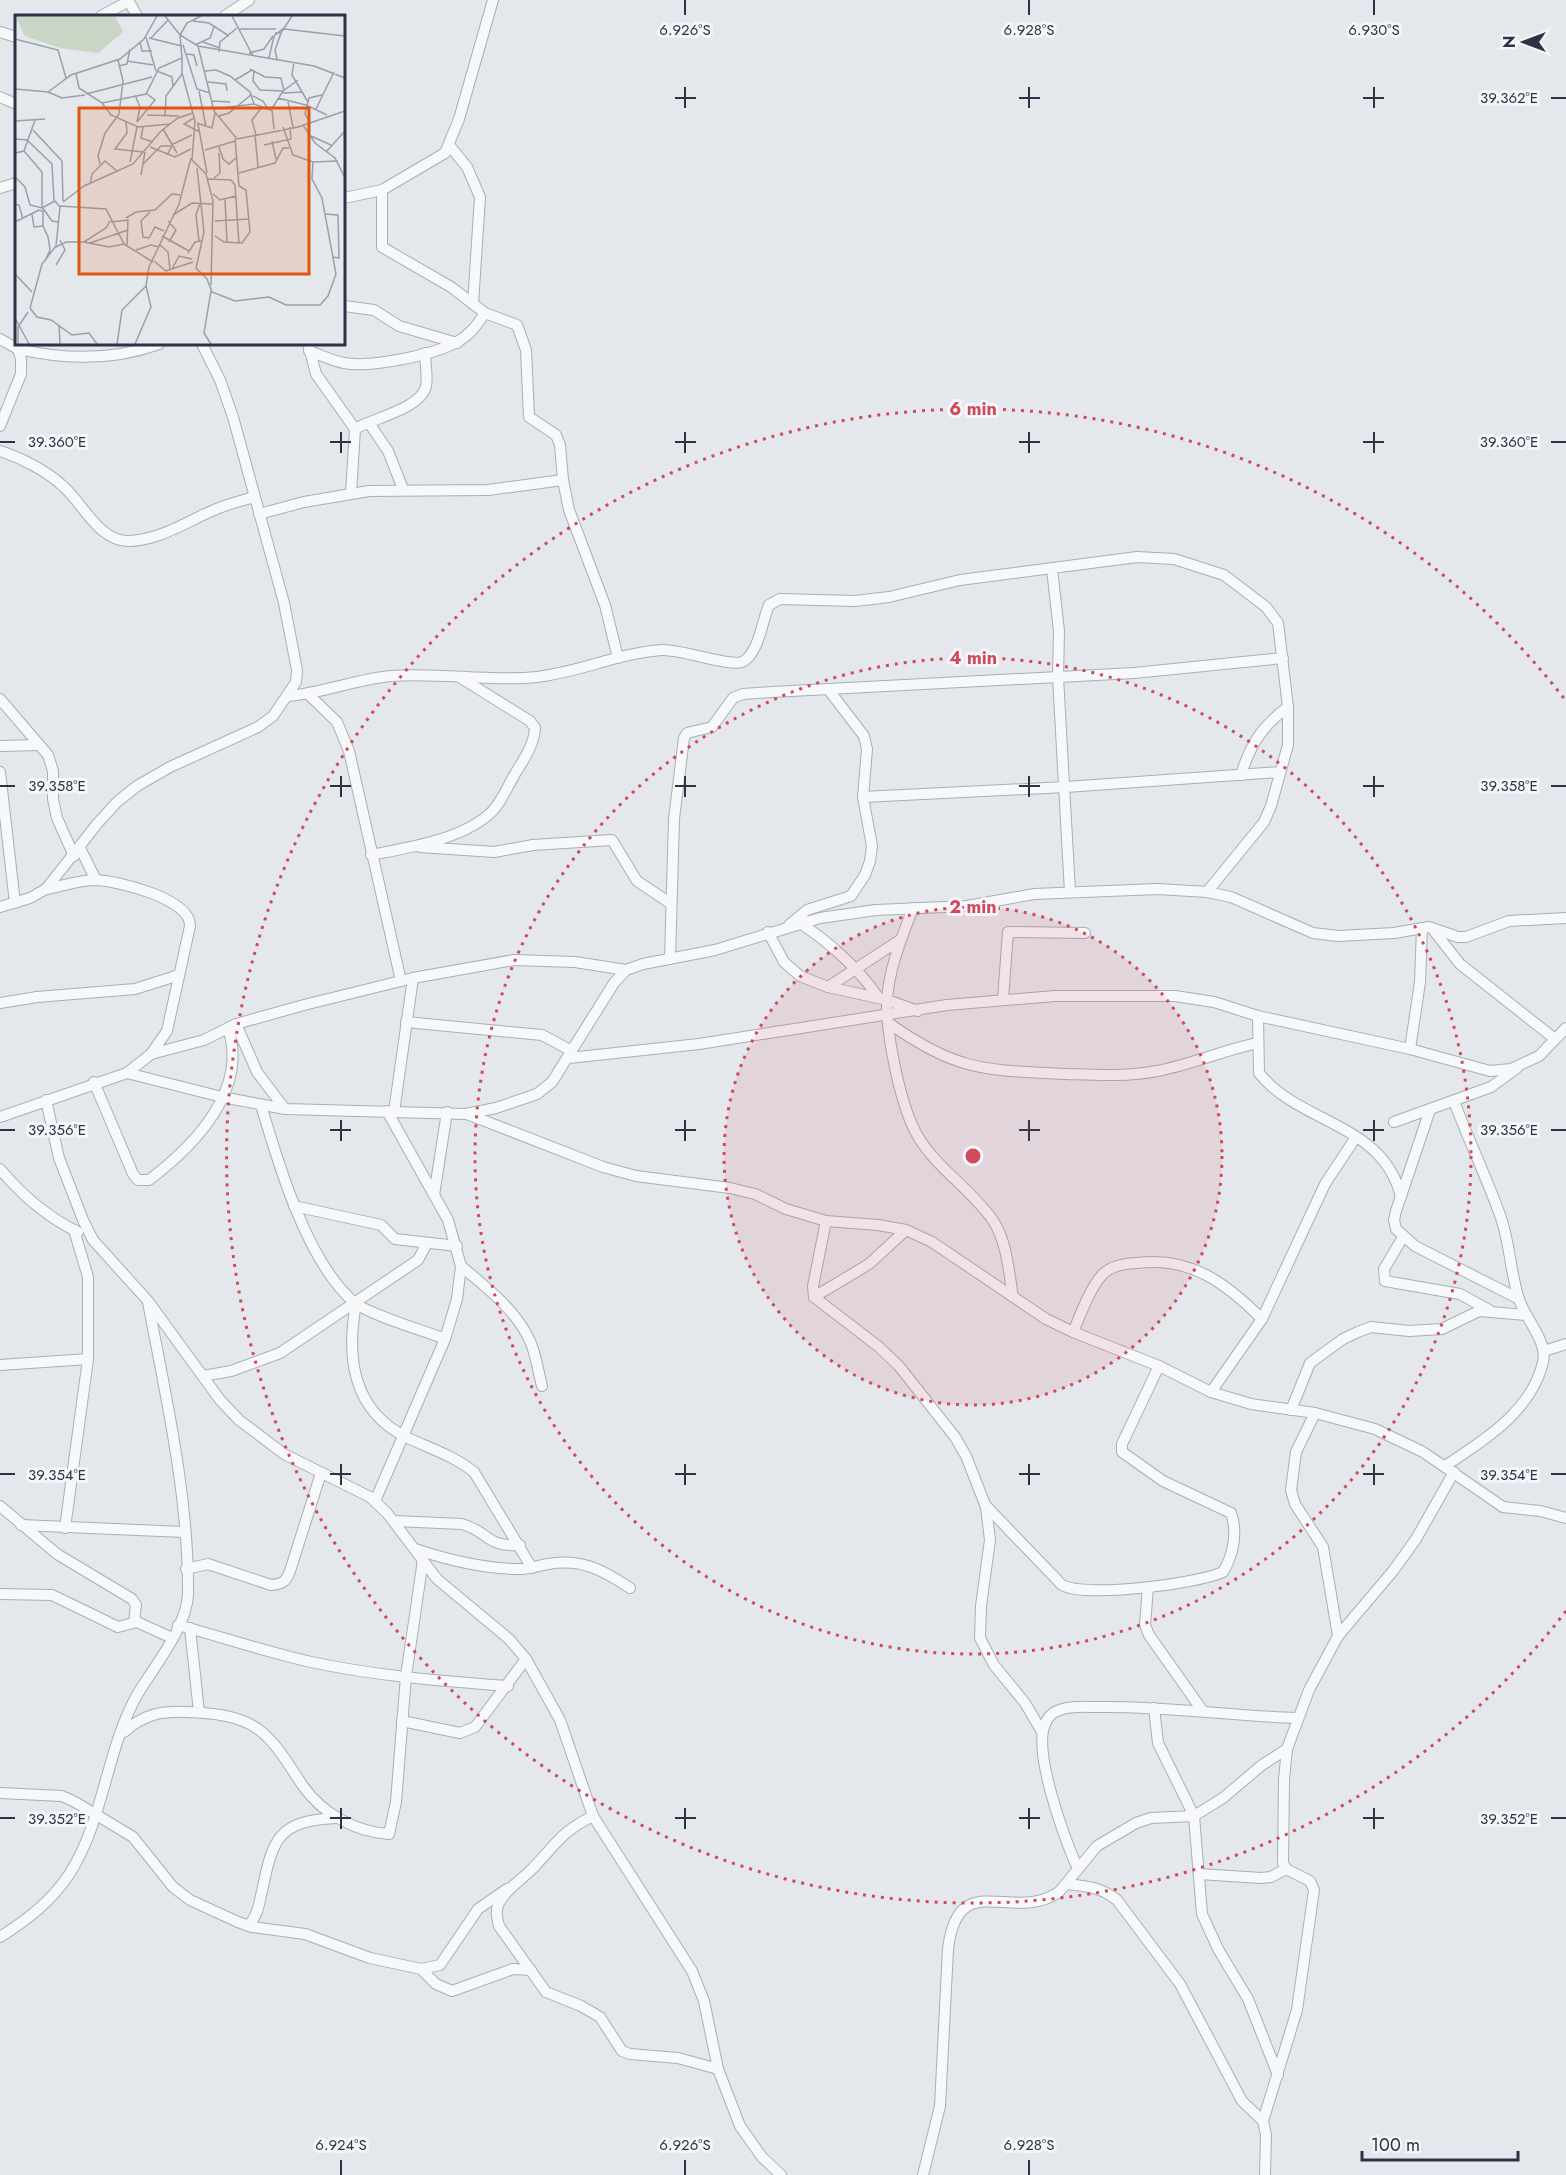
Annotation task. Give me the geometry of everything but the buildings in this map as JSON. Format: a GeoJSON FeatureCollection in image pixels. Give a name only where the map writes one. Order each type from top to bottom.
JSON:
{"type":"FeatureCollection","features":[{"type":"Feature","properties":{"kind":"street"},"geometry":{"type":"LineString","coordinates":[[226,15],[249,0]]}},
{"type":"Feature","properties":{"kind":"street"},"geometry":{"type":"LineString","coordinates":[[345,198],[382,190],[439,157],[449,145],[493,0]]}},
{"type":"Feature","properties":{"kind":"street"},"geometry":{"type":"LineString","coordinates":[[103,15],[129,1],[136,15]]}},
{"type":"Feature","properties":{"kind":"street"},"geometry":{"type":"LineString","coordinates":[[0,32],[15,37]]}},
{"type":"Feature","properties":{"kind":"street"},"geometry":{"type":"LineString","coordinates":[[0,97],[15,104]]}},
{"type":"Feature","properties":{"kind":"street"},"geometry":{"type":"LineString","coordinates":[[449,145],[467,167],[480,197],[473,304]]}},
{"type":"Feature","properties":{"kind":"street"},"geometry":{"type":"LineString","coordinates":[[0,188],[15,183]]}},
{"type":"Feature","properties":{"kind":"street"},"geometry":{"type":"LineString","coordinates":[[382,190],[382,247],[451,287],[485,313],[517,325],[524,338],[527,366],[527,410],[535,423],[556,435],[560,445],[563,480],[578,534],[605,605],[618,658]]}},
{"type":"Feature","properties":{"kind":"street"},"geometry":{"type":"LineString","coordinates":[[345,306],[374,310],[399,326],[457,343]]}},
{"type":"Feature","properties":{"kind":"street"},"geometry":{"type":"LineString","coordinates":[[309,347],[347,364],[425,353],[457,343],[475,328],[485,313]]}},
{"type":"Feature","properties":{"kind":"street"},"geometry":{"type":"LineString","coordinates":[[0,339],[18,350],[67,358],[97,358],[155,345]]}},
{"type":"Feature","properties":{"kind":"street"},"geometry":{"type":"LineString","coordinates":[[46,889],[117,802],[137,786],[170,766],[258,727],[273,716],[296,682],[297,670],[284,603],[233,417],[202,345]]}},
{"type":"Feature","properties":{"kind":"street"},"geometry":{"type":"LineString","coordinates":[[309,347],[316,374],[355,429],[351,493]]}},
{"type":"Feature","properties":{"kind":"street"},"geometry":{"type":"LineString","coordinates":[[0,426],[21,374],[21,359],[18,350]]}},
{"type":"Feature","properties":{"kind":"street"},"geometry":{"type":"LineString","coordinates":[[355,429],[423,394],[426,385],[425,353]]}},
{"type":"Feature","properties":{"kind":"street"},"geometry":{"type":"LineString","coordinates":[[0,392],[12,393]]}},
{"type":"Feature","properties":{"kind":"street"},"geometry":{"type":"LineString","coordinates":[[369,423],[388,451],[403,489]]}},
{"type":"Feature","properties":{"kind":"street"},"geometry":{"type":"LineString","coordinates":[[0,452],[36,467],[64,486],[107,535],[118,540],[141,539],[170,530],[216,509],[254,497]]}},
{"type":"Feature","properties":{"kind":"street"},"geometry":{"type":"LineString","coordinates":[[258,514],[351,493],[403,489],[488,490],[563,480]]}},
{"type":"Feature","properties":{"kind":"street"},"geometry":{"type":"LineString","coordinates":[[288,696],[308,694],[391,676],[535,677],[571,672],[618,658],[662,650],[681,651],[732,663],[741,662],[750,655],[769,605],[780,599],[855,601],[889,597],[960,580],[1156,556],[1224,574],[1274,615],[1280,631],[1288,707],[1288,745],[1271,806],[1264,822],[1207,892]]}},
{"type":"Feature","properties":{"kind":"street"},"geometry":{"type":"LineString","coordinates":[[1052,569],[1059,631],[1058,676],[1066,787],[1070,892]]}},
{"type":"Feature","properties":{"kind":"street"},"geometry":{"type":"LineString","coordinates":[[670,959],[674,819],[687,733],[712,727],[733,698],[743,694],[1202,668],[1283,658]]}},
{"type":"Feature","properties":{"kind":"street"},"geometry":{"type":"LineString","coordinates":[[371,855],[414,847],[446,837],[487,816],[535,738],[535,728],[530,721],[458,677]]}},
{"type":"Feature","properties":{"kind":"street"},"geometry":{"type":"LineString","coordinates":[[786,927],[807,910],[851,896],[865,875],[872,846],[863,797],[867,749],[864,736],[828,689]]}},
{"type":"Feature","properties":{"kind":"street"},"geometry":{"type":"LineString","coordinates":[[308,694],[337,722],[349,751],[401,981]]}},
{"type":"Feature","properties":{"kind":"street"},"geometry":{"type":"LineString","coordinates":[[0,699],[48,755],[53,771],[53,799],[57,819],[96,880]]}},
{"type":"Feature","properties":{"kind":"street"},"geometry":{"type":"LineString","coordinates":[[1241,775],[1247,755],[1261,730],[1288,707]]}},
{"type":"Feature","properties":{"kind":"street"},"geometry":{"type":"LineString","coordinates":[[0,746],[39,745]]}},
{"type":"Feature","properties":{"kind":"street"},"geometry":{"type":"LineString","coordinates":[[0,772],[15,903]]}},
{"type":"Feature","properties":{"kind":"street"},"geometry":{"type":"LineString","coordinates":[[863,797],[1066,787],[1280,772]]}},
{"type":"Feature","properties":{"kind":"street"},"geometry":{"type":"LineString","coordinates":[[414,847],[494,852],[533,845],[612,840],[637,881],[670,903]]}},
{"type":"Feature","properties":{"kind":"street"},"geometry":{"type":"LineString","coordinates":[[0,907],[46,889],[96,880],[153,894],[183,909],[188,915],[190,926],[166,1031],[151,1054],[127,1073],[94,1082],[0,1117]]}},
{"type":"Feature","properties":{"kind":"street"},"geometry":{"type":"LineString","coordinates":[[151,1054],[204,1040],[232,1026],[401,981],[530,958],[626,970],[715,950],[800,923],[876,910],[967,906],[1034,894],[1158,889],[1207,892],[1231,897],[1313,933],[1364,935],[1429,927],[1460,963],[1555,1039]]}},
{"type":"Feature","properties":{"kind":"street"},"geometry":{"type":"LineString","coordinates":[[883,999],[900,940],[913,908]]}},
{"type":"Feature","properties":{"kind":"street"},"geometry":{"type":"LineString","coordinates":[[1434,931],[1466,936],[1509,921],[1566,918]]}},
{"type":"Feature","properties":{"kind":"street"},"geometry":{"type":"LineString","coordinates":[[800,923],[826,942],[883,999],[890,1020],[895,1065],[903,1102],[916,1133],[937,1161],[994,1222],[1002,1240],[1013,1297]]}},
{"type":"Feature","properties":{"kind":"street"},"geometry":{"type":"LineString","coordinates":[[1410,1049],[1420,982],[1422,928]]}},
{"type":"Feature","properties":{"kind":"street"},"geometry":{"type":"LineString","coordinates":[[768,932],[778,952],[791,970],[811,981],[883,999],[918,1011]]}},
{"type":"Feature","properties":{"kind":"street"},"geometry":{"type":"LineString","coordinates":[[1003,999],[1008,932],[1085,933]]}},
{"type":"Feature","properties":{"kind":"street"},"geometry":{"type":"LineString","coordinates":[[828,987],[900,940]]}},
{"type":"Feature","properties":{"kind":"street"},"geometry":{"type":"LineString","coordinates":[[466,1114],[496,1108],[537,1094],[552,1082],[614,983],[626,970]]}},
{"type":"Feature","properties":{"kind":"street"},"geometry":{"type":"LineString","coordinates":[[0,1003],[37,997],[135,989],[179,975]]}},
{"type":"Feature","properties":{"kind":"street"},"geometry":{"type":"LineString","coordinates":[[375,1501],[445,1339],[457,1299],[461,1266],[448,1220],[390,1111],[413,978]]}},
{"type":"Feature","properties":{"kind":"street"},"geometry":{"type":"LineString","coordinates":[[406,1022],[542,1035],[570,1055],[699,1044],[890,1020],[918,1011],[1003,999],[1055,996],[1175,996],[1214,1002],[1258,1016],[1410,1049],[1490,1071],[1519,1066]]}},
{"type":"Feature","properties":{"kind":"street"},"geometry":{"type":"LineString","coordinates":[[1258,1016],[1259,1073],[1266,1082],[1278,1092],[1356,1137],[1387,1162],[1394,1172],[1401,1197]]}},
{"type":"Feature","properties":{"kind":"street"},"geometry":{"type":"LineString","coordinates":[[890,1020],[941,1056],[982,1069],[1008,1072],[1134,1075],[1159,1071],[1258,1043]]}},
{"type":"Feature","properties":{"kind":"street"},"geometry":{"type":"LineString","coordinates":[[94,1082],[133,1174],[143,1181],[149,1180],[194,1143],[210,1122],[222,1097],[234,1056],[232,1026]]}},
{"type":"Feature","properties":{"kind":"street"},"geometry":{"type":"LineString","coordinates":[[232,1026],[257,1072],[285,1108]]}},
{"type":"Feature","properties":{"kind":"street"},"geometry":{"type":"LineString","coordinates":[[1394,1122],[1491,1087],[1519,1066],[1539,1056],[1566,1028]]}},
{"type":"Feature","properties":{"kind":"street"},"geometry":{"type":"LineString","coordinates":[[127,1073],[222,1097],[285,1108],[466,1114],[603,1167],[636,1176],[730,1188],[755,1194],[786,1209],[826,1221],[878,1225],[906,1230],[932,1242],[1013,1297],[1073,1332],[1159,1366],[1211,1392],[1251,1404],[1316,1413],[1383,1432],[1449,1469],[1503,1507],[1540,1511],[1566,1518]]}},
{"type":"Feature","properties":{"kind":"street"},"geometry":{"type":"LineString","coordinates":[[46,1100],[59,1158],[82,1220],[93,1240],[148,1300],[238,1420],[284,1454],[375,1501],[394,1521],[437,1580],[509,1640],[526,1659],[560,1720],[592,1816],[692,1971],[704,2001],[717,2069],[740,2126],[762,2157],[781,2175]]}},
{"type":"Feature","properties":{"kind":"street"},"geometry":{"type":"LineString","coordinates":[[1286,1869],[1282,1847],[1287,1749],[1297,1718],[1338,1636],[1393,1571],[1416,1539],[1449,1469],[1516,1410],[1534,1383],[1543,1363],[1544,1351],[1519,1299],[1500,1215],[1454,1101]]}},
{"type":"Feature","properties":{"kind":"street"},"geometry":{"type":"LineString","coordinates":[[261,1105],[294,1206],[326,1266],[355,1303],[445,1339]]}},
{"type":"Feature","properties":{"kind":"street"},"geometry":{"type":"LineString","coordinates":[[1430,1110],[1394,1220],[1403,1237],[1422,1250],[1458,1266],[1519,1299]]}},
{"type":"Feature","properties":{"kind":"street"},"geometry":{"type":"LineString","coordinates":[[434,1195],[447,1112]]}},
{"type":"Feature","properties":{"kind":"street"},"geometry":{"type":"LineString","coordinates":[[1211,1392],[1262,1319],[1325,1184],[1356,1137]]}},
{"type":"Feature","properties":{"kind":"street"},"geometry":{"type":"LineString","coordinates":[[0,1169],[13,1184],[47,1213],[93,1240]]}},
{"type":"Feature","properties":{"kind":"street"},"geometry":{"type":"LineString","coordinates":[[294,1206],[381,1225],[395,1239],[457,1246]]}},
{"type":"Feature","properties":{"kind":"street"},"geometry":{"type":"LineString","coordinates":[[826,1221],[813,1286],[814,1297],[879,1347],[918,1388],[966,1456],[986,1507],[990,1540],[979,1624],[980,1638],[994,1665],[1024,1703],[1042,1732],[1054,1806],[1077,1867]]}},
{"type":"Feature","properties":{"kind":"street"},"geometry":{"type":"LineString","coordinates":[[65,1528],[88,1359],[88,1277],[74,1230]]}},
{"type":"Feature","properties":{"kind":"street"},"geometry":{"type":"LineString","coordinates":[[814,1297],[869,1264],[906,1230]]}},
{"type":"Feature","properties":{"kind":"street"},"geometry":{"type":"LineString","coordinates":[[1403,1237],[1384,1269],[1385,1281],[1460,1294],[1489,1311]]}},
{"type":"Feature","properties":{"kind":"street"},"geometry":{"type":"LineString","coordinates":[[203,1376],[231,1371],[280,1353],[418,1260],[427,1244]]}},
{"type":"Feature","properties":{"kind":"street"},"geometry":{"type":"LineString","coordinates":[[1073,1332],[1103,1274],[1121,1265],[1157,1261],[1173,1262],[1210,1278],[1246,1303],[1262,1319]]}},
{"type":"Feature","properties":{"kind":"street"},"geometry":{"type":"LineString","coordinates":[[461,1266],[503,1303],[518,1321],[531,1341],[542,1386]]}},
{"type":"Feature","properties":{"kind":"street"},"geometry":{"type":"LineString","coordinates":[[0,1937],[36,1913],[69,1874],[96,1816],[122,1734],[137,1696],[172,1638],[188,1597],[176,1459],[148,1300]]}},
{"type":"Feature","properties":{"kind":"street"},"geometry":{"type":"LineString","coordinates":[[355,1303],[353,1347],[358,1387],[370,1409],[402,1434],[460,1461],[474,1472],[532,1568]]}},
{"type":"Feature","properties":{"kind":"street"},"geometry":{"type":"LineString","coordinates":[[1291,1410],[1310,1363],[1343,1339],[1371,1327],[1409,1331],[1442,1329],[1471,1312],[1489,1311],[1526,1315]]}},
{"type":"Feature","properties":{"kind":"street"},"geometry":{"type":"LineString","coordinates":[[1544,1351],[1566,1344]]}},
{"type":"Feature","properties":{"kind":"street"},"geometry":{"type":"LineString","coordinates":[[0,1365],[88,1359]]}},
{"type":"Feature","properties":{"kind":"street"},"geometry":{"type":"LineString","coordinates":[[986,1507],[1055,1578],[1071,1590],[1097,1591],[1148,1587],[1223,1572],[1230,1561],[1234,1535],[1231,1513],[1163,1481],[1122,1452],[1122,1444],[1159,1366]]}},
{"type":"Feature","properties":{"kind":"street"},"geometry":{"type":"LineString","coordinates":[[1316,1413],[1296,1452],[1290,1490],[1295,1504],[1323,1547],[1338,1636]]}},
{"type":"Feature","properties":{"kind":"street"},"geometry":{"type":"LineString","coordinates":[[186,1569],[208,1564],[271,1585],[281,1584],[287,1580],[321,1473]]}},
{"type":"Feature","properties":{"kind":"street"},"geometry":{"type":"LineString","coordinates":[[0,1506],[57,1554],[132,1599],[136,1605],[134,1622]]}},
{"type":"Feature","properties":{"kind":"street"},"geometry":{"type":"LineString","coordinates":[[394,1521],[462,1524],[471,1526],[497,1545],[520,1545]]}},
{"type":"Feature","properties":{"kind":"street"},"geometry":{"type":"LineString","coordinates":[[21,1525],[184,1532]]}},
{"type":"Feature","properties":{"kind":"street"},"geometry":{"type":"LineString","coordinates":[[415,1549],[470,1565],[519,1570],[550,1563],[586,1564],[606,1572],[630,1588]]}},
{"type":"Feature","properties":{"kind":"street"},"geometry":{"type":"LineString","coordinates":[[122,1734],[143,1717],[158,1713],[199,1712],[241,1720],[258,1729],[276,1746],[317,1803],[336,1818],[380,1833],[390,1833],[396,1802],[406,1676],[423,1560]]}},
{"type":"Feature","properties":{"kind":"street"},"geometry":{"type":"LineString","coordinates":[[1148,1587],[1145,1625],[1149,1635],[1202,1710]]}},
{"type":"Feature","properties":{"kind":"street"},"geometry":{"type":"LineString","coordinates":[[0,1594],[52,1595],[118,1627],[123,1628],[134,1622]]}},
{"type":"Feature","properties":{"kind":"street"},"geometry":{"type":"LineString","coordinates":[[134,1622],[172,1638]]}},
{"type":"Feature","properties":{"kind":"street"},"geometry":{"type":"LineString","coordinates":[[178,1625],[312,1662],[406,1676],[508,1686]]}},
{"type":"Feature","properties":{"kind":"street"},"geometry":{"type":"LineString","coordinates":[[190,1628],[199,1712]]}},
{"type":"Feature","properties":{"kind":"street"},"geometry":{"type":"LineString","coordinates":[[402,1721],[460,1733],[476,1727],[526,1659]]}},
{"type":"Feature","properties":{"kind":"street"},"geometry":{"type":"LineString","coordinates":[[1042,1732],[1046,1720],[1055,1712],[1074,1707],[1202,1710],[1297,1718]]}},
{"type":"Feature","properties":{"kind":"street"},"geometry":{"type":"LineString","coordinates":[[1155,1708],[1158,1743],[1194,1816],[1200,1897],[1205,1921],[1218,1949],[1248,1999],[1278,2076]]}},
{"type":"Feature","properties":{"kind":"street"},"geometry":{"type":"LineString","coordinates":[[922,2175],[940,2106],[948,1949],[953,1918],[966,1905],[1042,1901],[1059,1892],[1077,1867],[1097,1846],[1136,1823],[1151,1818],[1194,1816],[1223,1798],[1262,1765],[1287,1749]]}},
{"type":"Feature","properties":{"kind":"street"},"geometry":{"type":"LineString","coordinates":[[0,1793],[62,1796],[75,1802],[133,1837],[173,1887],[190,1900],[249,1925],[305,1934],[350,1952],[421,1969],[440,1965],[478,1909],[530,1871],[558,1837],[592,1816]]}},
{"type":"Feature","properties":{"kind":"street"},"geometry":{"type":"LineString","coordinates":[[249,1925],[257,1913],[270,1852],[277,1841],[298,1822],[336,1818]]}},
{"type":"Feature","properties":{"kind":"street"},"geometry":{"type":"LineString","coordinates":[[1199,1874],[1261,1878],[1271,1877],[1286,1869]]}},
{"type":"Feature","properties":{"kind":"street"},"geometry":{"type":"LineString","coordinates":[[1265,2175],[1266,2135],[1263,2121],[1297,2010],[1314,1890],[1310,1881],[1286,1869]]}},
{"type":"Feature","properties":{"kind":"street"},"geometry":{"type":"LineString","coordinates":[[1066,1884],[1094,1887],[1107,1892],[1123,1907],[1180,1984],[1242,2101],[1263,2121]]}},
{"type":"Feature","properties":{"kind":"street"},"geometry":{"type":"LineString","coordinates":[[511,1886],[499,1902],[496,1914],[498,1926],[553,1996],[581,2006],[600,2018],[622,2051],[630,2054],[678,2058],[717,2069]]}},
{"type":"Feature","properties":{"kind":"street"},"geometry":{"type":"LineString","coordinates":[[421,1969],[436,1984],[452,1991],[513,1969],[531,1970]]}}]}
